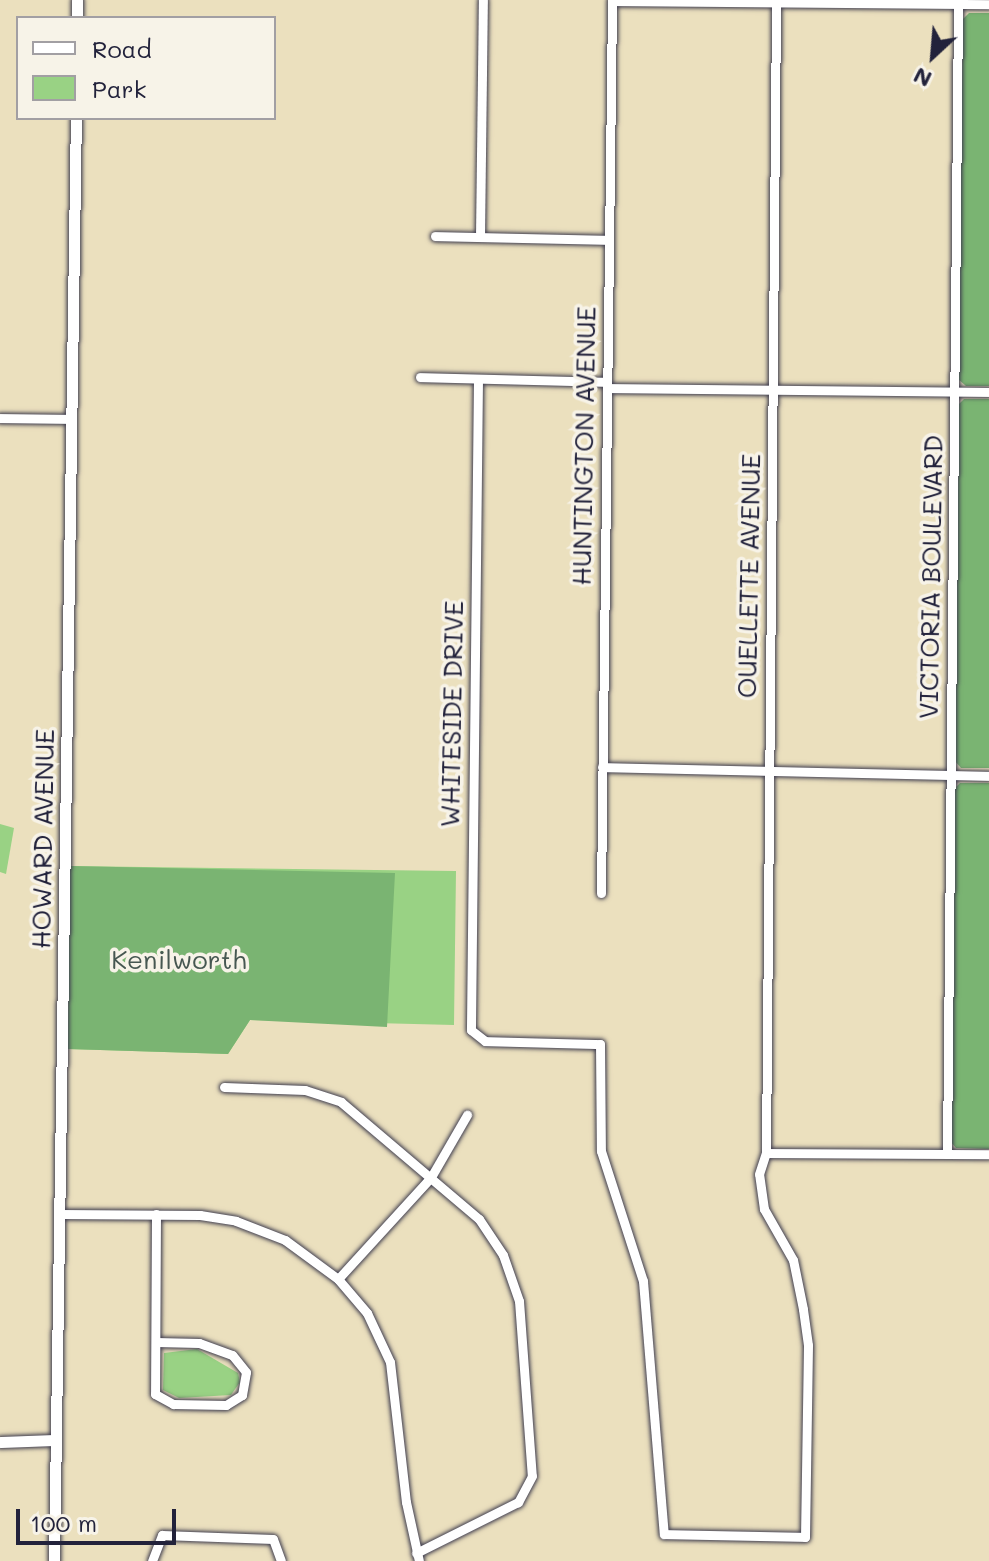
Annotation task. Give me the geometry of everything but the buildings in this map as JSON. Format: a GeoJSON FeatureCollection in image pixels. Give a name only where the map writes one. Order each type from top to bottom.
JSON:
{"type":"FeatureCollection","features":[{"type":"Feature","properties":{"kind":"street"},"geometry":{"type":"LineString","coordinates":[[480,237],[483,0]]}},
{"type":"Feature","properties":{"kind":"street"},"geometry":{"type":"LineString","coordinates":[[612,0],[989,4]]}},
{"type":"Feature","properties":{"kind":"street","name":"HUNTINGTON AVENUE"},"geometry":{"type":"LineString","coordinates":[[601,893],[612,0]]}},
{"type":"Feature","properties":{"kind":"street","name":"OUELLETTE AVENUE"},"geometry":{"type":"LineString","coordinates":[[485,1041],[600,1044],[601,1151],[643,1281],[664,1534],[805,1537],[808,1345],[793,1260],[759,1194],[766,1153],[776,1]]}},
{"type":"Feature","properties":{"kind":"street","name":"VICTORIA BOULEVARD"},"geometry":{"type":"LineString","coordinates":[[947,1154],[958,2]]}},
{"type":"Feature","properties":{"kind":"street","name":"HOWARD AVENUE"},"geometry":{"type":"LineString","coordinates":[[54,1561],[76,120]]}},
{"type":"Feature","properties":{"kind":"street"},"geometry":{"type":"LineString","coordinates":[[435,236],[609,240]]}},
{"type":"Feature","properties":{"kind":"street"},"geometry":{"type":"LineString","coordinates":[[420,377],[773,391],[989,392]]}},
{"type":"Feature","properties":{"kind":"street","name":"WHITESIDE DRIVE"},"geometry":{"type":"LineString","coordinates":[[478,379],[471,1030],[485,1041]]}},
{"type":"Feature","properties":{"kind":"street"},"geometry":{"type":"LineString","coordinates":[[0,418],[72,419]]}},
{"type":"Feature","properties":{"kind":"street"},"geometry":{"type":"LineString","coordinates":[[602,767],[770,774],[989,776]]}},
{"type":"Feature","properties":{"kind":"street"},"geometry":{"type":"LineString","coordinates":[[60,1214],[156,1214],[236,1221],[285,1240],[338,1279],[367,1313],[390,1362],[418,1557],[518,1502],[532,1476],[519,1301],[503,1255],[479,1219],[341,1102],[305,1090],[224,1087]]}},
{"type":"Feature","properties":{"kind":"street"},"geometry":{"type":"LineString","coordinates":[[338,1279],[431,1177],[467,1115]]}},
{"type":"Feature","properties":{"kind":"street"},"geometry":{"type":"LineString","coordinates":[[766,1153],[989,1154]]}},
{"type":"Feature","properties":{"kind":"street"},"geometry":{"type":"LineString","coordinates":[[156,1214],[155,1394],[173,1404],[226,1405],[242,1395],[246,1372],[232,1355],[199,1343],[156,1342]]}},
{"type":"Feature","properties":{"kind":"street"},"geometry":{"type":"LineString","coordinates":[[0,1442],[55,1440]]}},
{"type":"Feature","properties":{"kind":"street"},"geometry":{"type":"LineString","coordinates":[[152,1561],[162,1535],[273,1539],[281,1561]]}},
{"type":"Feature","properties":{"kind":"green space"},"geometry":{"type":"Polygon","coordinates":[[[969,13],[989,13],[989,386],[966,386],[958,379],[963,19],[969,13]]]}},
{"type":"Feature","properties":{"kind":"green space"},"geometry":{"type":"Polygon","coordinates":[[[964,399],[989,399],[989,768],[961,768],[955,761],[959,404],[964,399]]]}},
{"type":"Feature","properties":{"kind":"green space"},"geometry":{"type":"Polygon","coordinates":[[[960,783],[989,783],[989,1149],[956,1148],[950,1141],[955,788],[960,783]]]}},
{"type":"Feature","properties":{"kind":"green space"},"geometry":{"type":"Polygon","coordinates":[[[0,824],[14,828],[6,874],[0,872],[0,824]]]}},
{"type":"Feature","properties":{"kind":"green space","name":"Kenilworth"},"geometry":{"type":"Polygon","coordinates":[[[70,866],[456,871],[454,1025],[250,1020],[228,1054],[68,1049],[70,866]]]}},
{"type":"Feature","properties":{"kind":"green space","name":"Kenilworth"},"geometry":{"type":"Polygon","coordinates":[[[70,866],[395,873],[387,1027],[250,1020],[228,1054],[68,1049],[70,866]]]}},
{"type":"Feature","properties":{"kind":"green space"},"geometry":{"type":"Polygon","coordinates":[[[197,1349],[238,1373],[240,1382],[231,1395],[179,1398],[163,1390],[164,1353],[197,1349]]]}}]}
